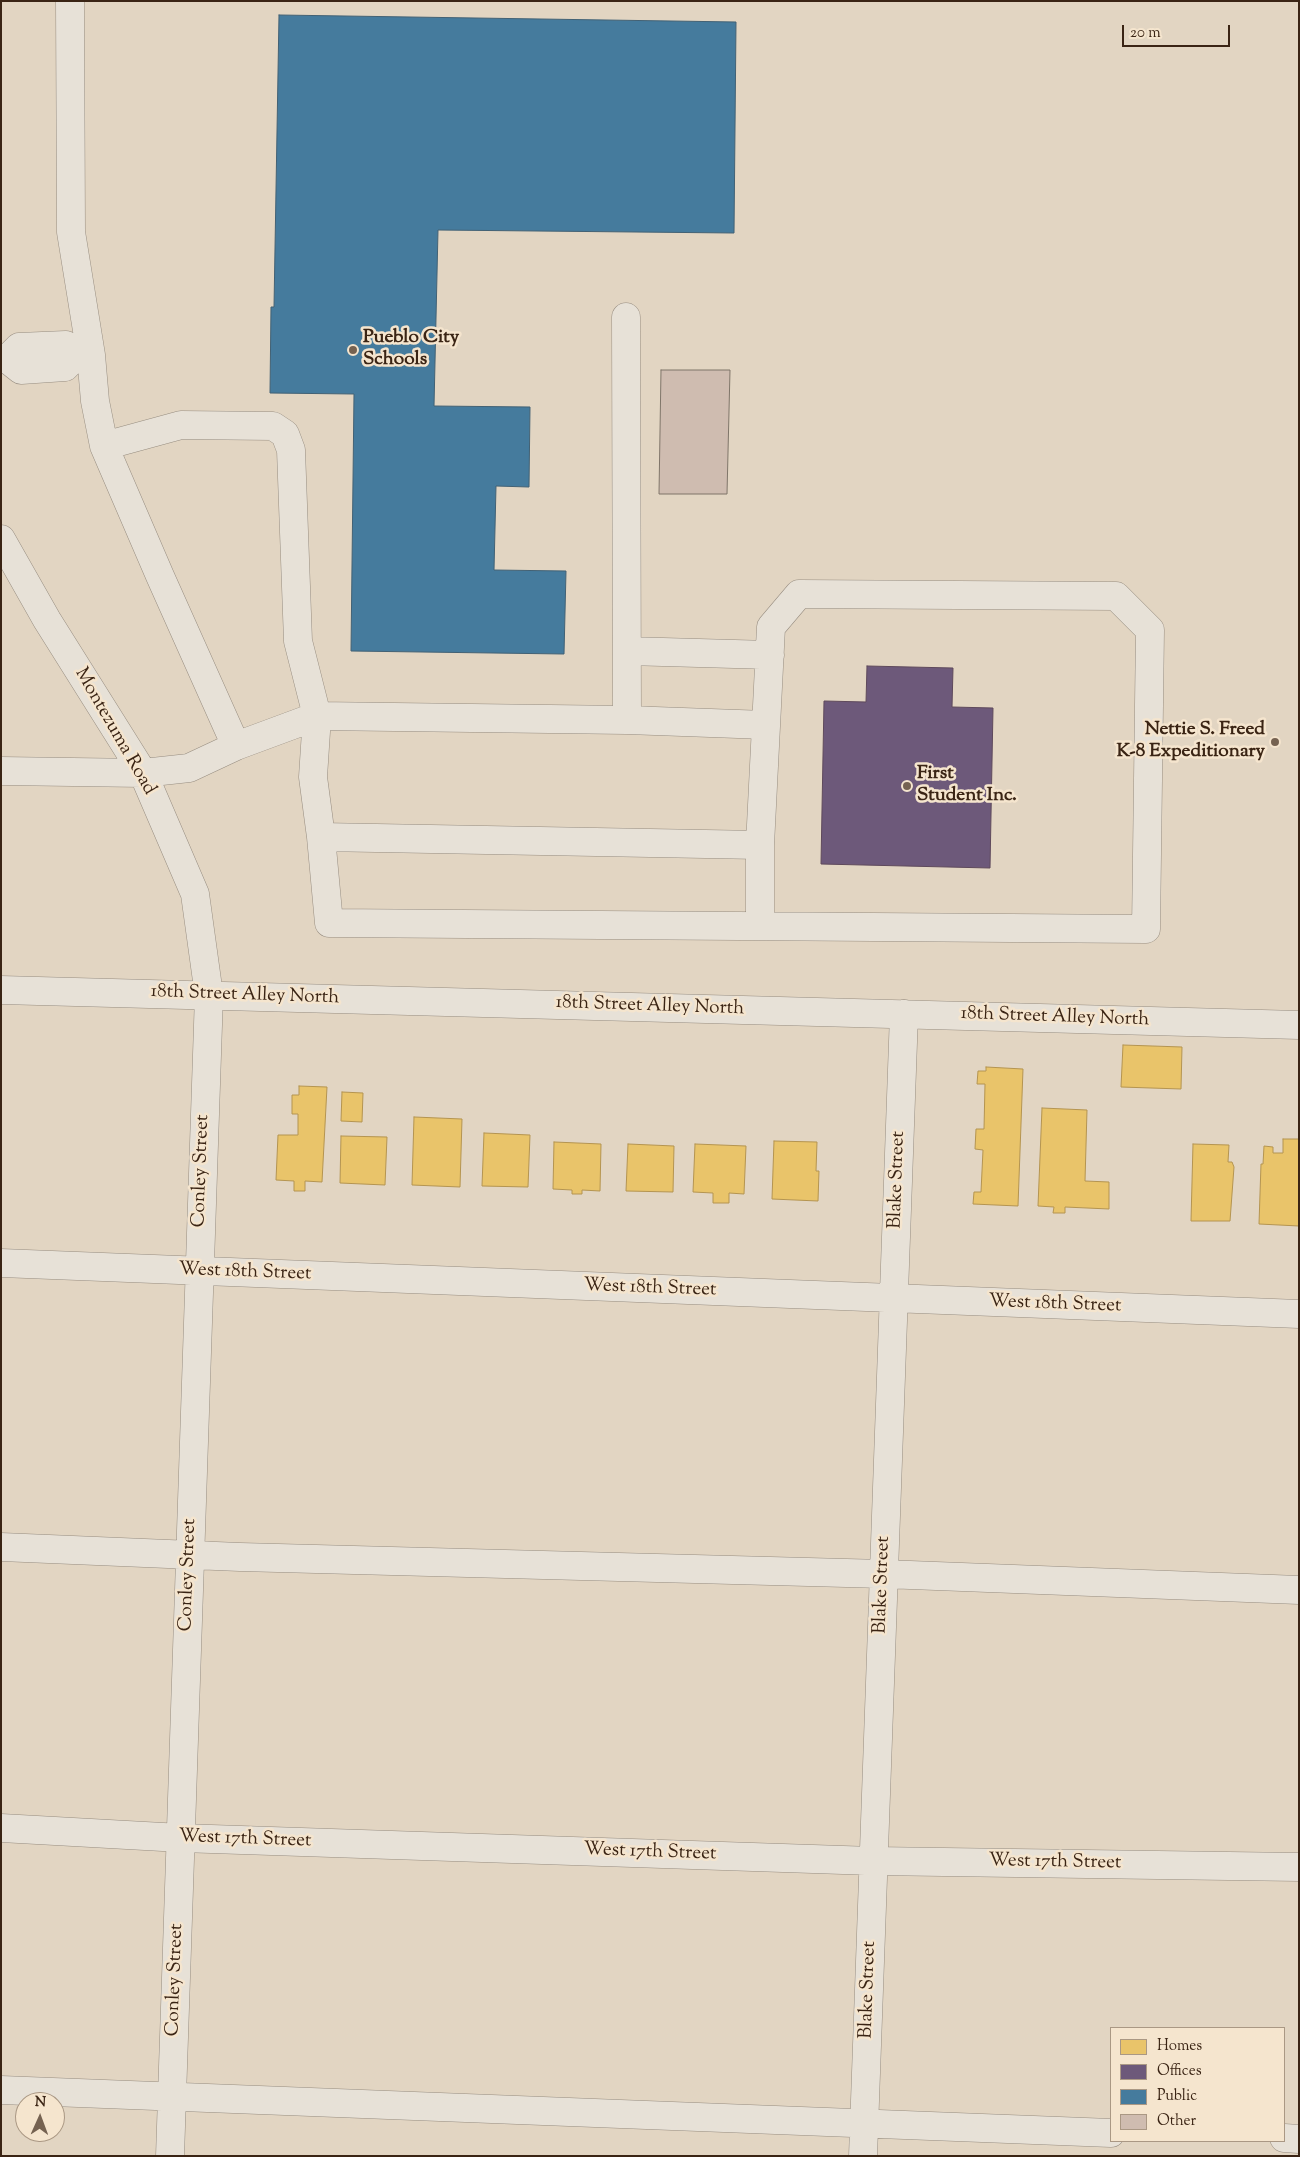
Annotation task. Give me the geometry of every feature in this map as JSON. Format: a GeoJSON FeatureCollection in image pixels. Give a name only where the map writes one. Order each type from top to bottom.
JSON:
{"type":"FeatureCollection","features":[{"type":"Feature","properties":{"kind":"street"},"geometry":{"type":"LineString","coordinates":[[70,1],[71,232],[84,355],[104,446],[236,746]]}},
{"type":"Feature","properties":{"kind":"street"},"geometry":{"type":"LineString","coordinates":[[626,317],[626,720]]}},
{"type":"Feature","properties":{"kind":"street"},"geometry":{"type":"LineString","coordinates":[[4,359],[21,370],[64,368],[84,355]]}},
{"type":"Feature","properties":{"kind":"street"},"geometry":{"type":"LineString","coordinates":[[104,446],[181,425],[273,426],[285,434],[290,450],[298,641],[316,716],[313,777],[329,924],[760,925],[1146,929],[1150,630],[1116,596],[799,594],[771,627],[760,846],[760,925]]}},
{"type":"Feature","properties":{"kind":"street","name":"Montezuma Road"},"geometry":{"type":"LineString","coordinates":[[1,539],[47,620],[143,773],[195,894],[208,995]]}},
{"type":"Feature","properties":{"kind":"street"},"geometry":{"type":"LineString","coordinates":[[627,651],[770,655]]}},
{"type":"Feature","properties":{"kind":"street"},"geometry":{"type":"LineString","coordinates":[[1,771],[143,773],[189,768],[236,746],[316,716],[626,720],[766,725]]}},
{"type":"Feature","properties":{"kind":"street"},"geometry":{"type":"LineString","coordinates":[[321,837],[760,846]]}},
{"type":"Feature","properties":{"kind":"street","name":"18th Street Alley North"},"geometry":{"type":"LineString","coordinates":[[1,990],[1299,1025]]}},
{"type":"Feature","properties":{"kind":"street","name":"Conley Street"},"geometry":{"type":"LineString","coordinates":[[170,2156],[182,1838],[208,995]]}},
{"type":"Feature","properties":{"kind":"street","name":"Blake Street"},"geometry":{"type":"LineString","coordinates":[[863,2156],[904,1014]]}},
{"type":"Feature","properties":{"kind":"street","name":"West 18th Street"},"geometry":{"type":"LineString","coordinates":[[1,1263],[1299,1314]]}},
{"type":"Feature","properties":{"kind":"street"},"geometry":{"type":"LineString","coordinates":[[1,1546],[190,1555],[884,1574],[1299,1590]]}},
{"type":"Feature","properties":{"kind":"street","name":"West 17th Street"},"geometry":{"type":"LineString","coordinates":[[1,1828],[182,1838],[873,1861],[1299,1867]]}},
{"type":"Feature","properties":{"kind":"street"},"geometry":{"type":"LineString","coordinates":[[1,2090],[1110,2133]]}},
{"type":"Feature","properties":{"kind":"street"},"geometry":{"type":"LineString","coordinates":[[1285,2138],[1299,2139]]}},
{"type":"Feature","properties":{"kind":"building: Homes"},"geometry":{"type":"Polygon","coordinates":[[[1123,1045],[1182,1047],[1181,1089],[1121,1087],[1123,1045]]]}},
{"type":"Feature","properties":{"kind":"building: Homes"},"geometry":{"type":"Polygon","coordinates":[[[986,1067],[1023,1069],[1018,1206],[973,1204],[974,1192],[981,1192],[983,1150],[975,1149],[976,1129],[984,1129],[985,1084],[977,1084],[978,1071],[986,1071],[986,1067]]]}},
{"type":"Feature","properties":{"kind":"building: Homes"},"geometry":{"type":"Polygon","coordinates":[[[299,1086],[327,1087],[322,1182],[305,1181],[305,1191],[294,1191],[294,1181],[276,1180],[278,1135],[298,1135],[298,1114],[292,1114],[292,1095],[299,1095],[299,1086]]]}},
{"type":"Feature","properties":{"kind":"building: Homes"},"geometry":{"type":"Polygon","coordinates":[[[342,1092],[363,1093],[362,1122],[341,1121],[342,1092]]]}},
{"type":"Feature","properties":{"kind":"building: Homes"},"geometry":{"type":"Polygon","coordinates":[[[1042,1108],[1087,1110],[1085,1181],[1109,1182],[1109,1209],[1065,1207],[1065,1213],[1053,1213],[1054,1207],[1038,1206],[1042,1108]]]}},
{"type":"Feature","properties":{"kind":"building: Homes"},"geometry":{"type":"Polygon","coordinates":[[[414,1117],[462,1119],[460,1187],[412,1185],[414,1117]]]}},
{"type":"Feature","properties":{"kind":"building: Homes"},"geometry":{"type":"Polygon","coordinates":[[[484,1133],[530,1135],[528,1187],[482,1186],[484,1133]]]}},
{"type":"Feature","properties":{"kind":"building: Homes"},"geometry":{"type":"Polygon","coordinates":[[[341,1136],[387,1137],[385,1185],[340,1183],[341,1136]]]}},
{"type":"Feature","properties":{"kind":"building: Homes"},"geometry":{"type":"Polygon","coordinates":[[[1283,1139],[1299,1139],[1299,1226],[1259,1224],[1261,1164],[1263,1164],[1264,1146],[1273,1147],[1273,1153],[1283,1153],[1283,1139]]]}},
{"type":"Feature","properties":{"kind":"building: Homes"},"geometry":{"type":"Polygon","coordinates":[[[774,1141],[817,1142],[816,1171],[819,1171],[818,1201],[772,1199],[774,1141]]]}},
{"type":"Feature","properties":{"kind":"building: Homes"},"geometry":{"type":"Polygon","coordinates":[[[554,1142],[601,1144],[600,1191],[582,1190],[582,1194],[572,1194],[572,1190],[553,1189],[554,1142]]]}},
{"type":"Feature","properties":{"kind":"building: Homes"},"geometry":{"type":"Polygon","coordinates":[[[628,1144],[674,1146],[673,1192],[626,1191],[628,1144]]]}},
{"type":"Feature","properties":{"kind":"building: Homes"},"geometry":{"type":"Polygon","coordinates":[[[695,1144],[746,1146],[744,1194],[729,1193],[729,1203],[713,1203],[713,1193],[693,1192],[695,1144]]]}},
{"type":"Feature","properties":{"kind":"building: Homes"},"geometry":{"type":"Polygon","coordinates":[[[1193,1144],[1229,1145],[1228,1162],[1232,1162],[1234,1167],[1230,1221],[1191,1221],[1193,1144]]]}},
{"type":"Feature","properties":{"kind":"building: Offices","name":"First Student Inc."},"geometry":{"type":"Polygon","coordinates":[[[867,666],[953,668],[952,707],[993,708],[990,868],[821,864],[824,701],[866,702],[867,666]]]}},
{"type":"Feature","properties":{"kind":"building: Public","name":"Pueblo City Schools"},"geometry":{"type":"Polygon","coordinates":[[[279,15],[736,22],[734,233],[438,230],[434,406],[530,407],[529,487],[496,486],[494,570],[566,571],[564,654],[351,651],[354,394],[270,393],[271,307],[274,307],[279,15]]]}},
{"type":"Feature","properties":{"kind":"building: Other"},"geometry":{"type":"Polygon","coordinates":[[[661,370],[730,370],[727,494],[659,494],[661,370]]]}},
{"type":"Feature","properties":{"kind":"place","name":"Pueblo City Schools"},"geometry":{"type":"Point","coordinates":[353,350]}},
{"type":"Feature","properties":{"kind":"place","name":"Nettie S. Freed K-8 Expeditionary"},"geometry":{"type":"Point","coordinates":[1275,742]}},
{"type":"Feature","properties":{"kind":"place","name":"First Student Inc."},"geometry":{"type":"Point","coordinates":[907,786]}}]}
